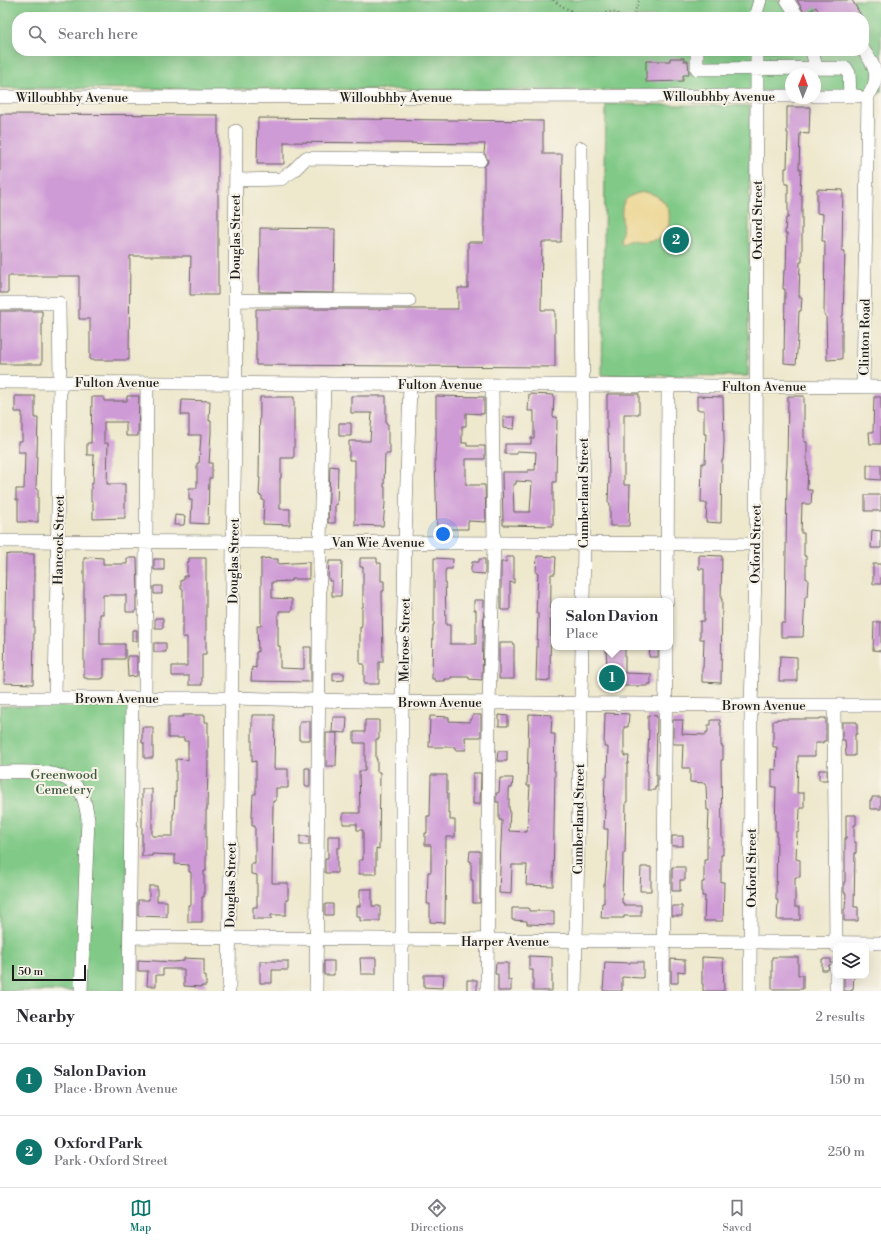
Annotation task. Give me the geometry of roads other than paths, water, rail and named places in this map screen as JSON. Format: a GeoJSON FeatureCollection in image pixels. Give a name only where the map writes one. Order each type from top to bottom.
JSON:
{"type":"FeatureCollection","features":[{"type":"Feature","properties":{"kind":"street"},"geometry":{"type":"LineString","coordinates":[[757,12],[760,0]]}},
{"type":"Feature","properties":{"kind":"street"},"geometry":{"type":"LineString","coordinates":[[787,0],[795,12]]}},
{"type":"Feature","properties":{"kind":"street"},"geometry":{"type":"LineString","coordinates":[[697,56],[697,69],[816,67],[846,68],[849,73],[850,96]]}},
{"type":"Feature","properties":{"kind":"street","name":"Oxford Street"},"geometry":{"type":"LineString","coordinates":[[750,991],[751,705],[756,544],[757,56]]}},
{"type":"Feature","properties":{"kind":"street"},"geometry":{"type":"LineString","coordinates":[[813,56],[816,67]]}},
{"type":"Feature","properties":{"kind":"street"},"geometry":{"type":"LineString","coordinates":[[821,96],[868,96],[874,88],[876,78],[875,68],[867,56]]}},
{"type":"Feature","properties":{"kind":"street","name":"Willoubhby Avenue"},"geometry":{"type":"LineString","coordinates":[[0,97],[785,96]]}},
{"type":"Feature","properties":{"kind":"street","name":"Clinton Road"},"geometry":{"type":"LineString","coordinates":[[863,387],[868,96]]}},
{"type":"Feature","properties":{"kind":"street","name":"Douglas Street"},"geometry":{"type":"LineString","coordinates":[[229,991],[236,383],[236,131]]}},
{"type":"Feature","properties":{"kind":"street","name":"Cumberland Street"},"geometry":{"type":"LineString","coordinates":[[581,148],[583,598]]}},
{"type":"Feature","properties":{"kind":"street"},"geometry":{"type":"LineString","coordinates":[[236,180],[281,179],[293,171],[306,158],[480,160]]}},
{"type":"Feature","properties":{"kind":"street"},"geometry":{"type":"LineString","coordinates":[[235,300],[409,302]]}},
{"type":"Feature","properties":{"kind":"street","name":"Hancock Street"},"geometry":{"type":"LineString","coordinates":[[0,303],[59,303],[60,382],[56,698]]}},
{"type":"Feature","properties":{"kind":"street","name":"Fulton Avenue"},"geometry":{"type":"LineString","coordinates":[[0,382],[881,387]]}},
{"type":"Feature","properties":{"kind":"street"},"geometry":{"type":"LineString","coordinates":[[129,991],[146,541],[148,383]]}},
{"type":"Feature","properties":{"kind":"street"},"geometry":{"type":"LineString","coordinates":[[316,991],[320,542],[324,383]]}},
{"type":"Feature","properties":{"kind":"street","name":"Melrose Street"},"geometry":{"type":"LineString","coordinates":[[402,991],[405,542],[410,384]]}},
{"type":"Feature","properties":{"kind":"street"},"geometry":{"type":"LineString","coordinates":[[487,991],[489,702],[494,543],[492,385]]}},
{"type":"Feature","properties":{"kind":"street"},"geometry":{"type":"LineString","coordinates":[[666,598],[668,386]]}},
{"type":"Feature","properties":{"kind":"street","name":"Van Wie Avenue"},"geometry":{"type":"LineString","coordinates":[[0,541],[756,544]]}},
{"type":"Feature","properties":{"kind":"street","name":"Cumberland Street"},"geometry":{"type":"LineString","coordinates":[[575,991],[582,650]]}},
{"type":"Feature","properties":{"kind":"street"},"geometry":{"type":"LineString","coordinates":[[663,991],[666,650]]}},
{"type":"Feature","properties":{"kind":"street","name":"Brown Avenue"},"geometry":{"type":"LineString","coordinates":[[0,698],[232,698],[403,702],[881,705]]}},
{"type":"Feature","properties":{"kind":"street"},"geometry":{"type":"LineString","coordinates":[[834,705],[836,943]]}},
{"type":"Feature","properties":{"kind":"street"},"geometry":{"type":"LineString","coordinates":[[0,772],[46,772],[63,776],[76,786],[84,800],[88,819],[81,991]]}},
{"type":"Feature","properties":{"kind":"street","name":"Harper Avenue"},"geometry":{"type":"LineString","coordinates":[[130,937],[664,941],[833,944]]}},
{"type":"Feature","properties":{"kind":"street","name":"Harper Avenue"},"geometry":{"type":"LineString","coordinates":[[869,943],[881,943]]}},
{"type":"Feature","properties":{"kind":"street"},"geometry":{"type":"LineString","coordinates":[[836,979],[836,991]]}},
{"type":"Feature","properties":{"kind":"place","name":"Oxford Park"},"geometry":{"type":"Point","coordinates":[676,240]}},
{"type":"Feature","properties":{"kind":"place","name":"Salon Davion"},"geometry":{"type":"Point","coordinates":[612,678]}},
{"type":"Feature","properties":{"kind":"park label","name":"Greenwood Cemetery"},"geometry":{"type":"Point","coordinates":[64,782]}}]}
